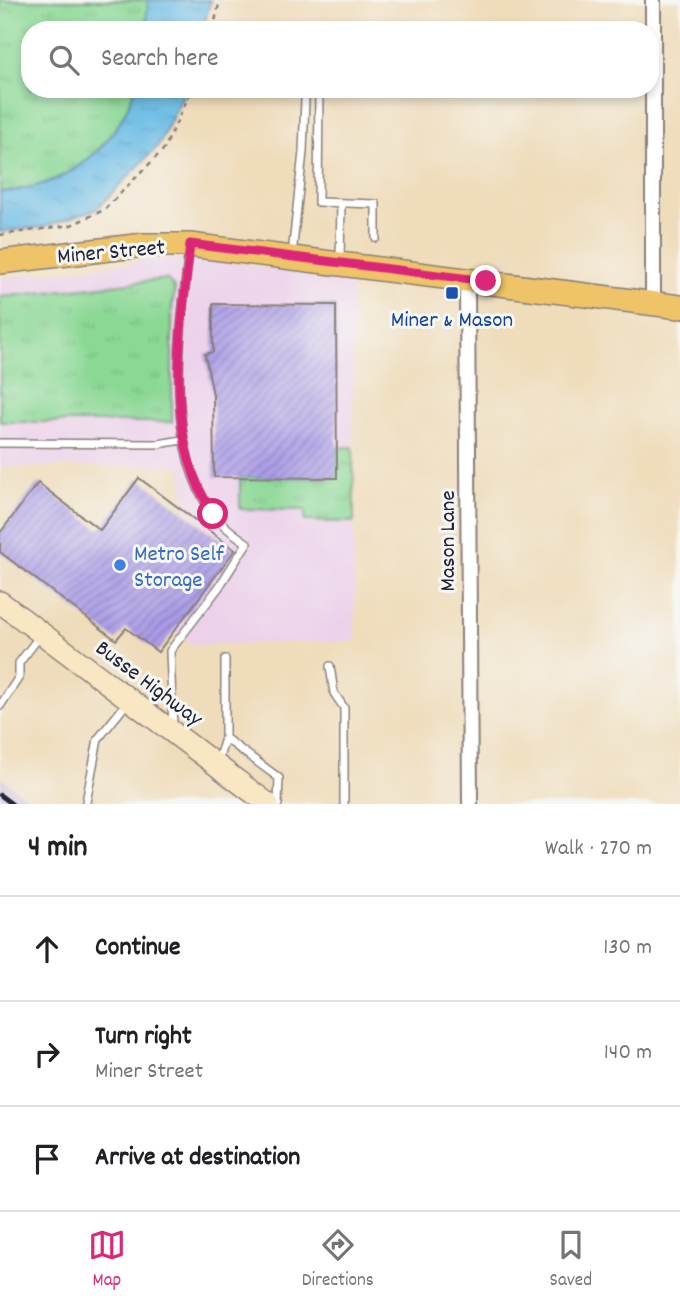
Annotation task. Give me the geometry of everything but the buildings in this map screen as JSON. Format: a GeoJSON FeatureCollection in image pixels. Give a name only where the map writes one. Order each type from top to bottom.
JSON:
{"type":"FeatureCollection","features":[{"type":"Feature","properties":{"kind":"main road","name":"Miner Street"},"geometry":{"type":"LineString","coordinates":[[0,262],[144,244],[190,244],[340,261],[680,307]]}},
{"type":"Feature","properties":{"kind":"main road","name":"Busse Highway"},"geometry":{"type":"LineString","coordinates":[[0,602],[217,765],[256,798]]}},
{"type":"Feature","properties":{"kind":"street"},"geometry":{"type":"LineString","coordinates":[[653,0],[653,21]]}},
{"type":"Feature","properties":{"kind":"street"},"geometry":{"type":"LineString","coordinates":[[653,98],[653,303]]}},
{"type":"Feature","properties":{"kind":"street","name":"Mason Lane"},"geometry":{"type":"LineString","coordinates":[[467,278],[470,804]]}},
{"type":"Feature","properties":{"kind":"lane"},"geometry":{"type":"LineString","coordinates":[[319,98],[318,202],[376,204],[376,238]]}},
{"type":"Feature","properties":{"kind":"lane"},"geometry":{"type":"LineString","coordinates":[[292,255],[303,152],[305,99]]}},
{"type":"Feature","properties":{"kind":"lane"},"geometry":{"type":"LineString","coordinates":[[340,261],[341,203]]}},
{"type":"Feature","properties":{"kind":"lane"},"geometry":{"type":"LineString","coordinates":[[173,732],[170,651],[247,543],[213,514],[203,498],[182,440],[181,332],[190,244]]}},
{"type":"Feature","properties":{"kind":"lane"},"geometry":{"type":"LineString","coordinates":[[0,443],[158,444],[182,440]]}},
{"type":"Feature","properties":{"kind":"lane"},"geometry":{"type":"LineString","coordinates":[[0,706],[19,677],[19,663],[42,633]]}},
{"type":"Feature","properties":{"kind":"lane"},"geometry":{"type":"LineString","coordinates":[[217,765],[225,738],[225,659]]}},
{"type":"Feature","properties":{"kind":"lane"},"geometry":{"type":"LineString","coordinates":[[330,666],[334,693],[344,708],[344,804]]}},
{"type":"Feature","properties":{"kind":"lane"},"geometry":{"type":"LineString","coordinates":[[86,802],[99,739],[130,700]]}},
{"type":"Feature","properties":{"kind":"lane"},"geometry":{"type":"LineString","coordinates":[[225,738],[279,778],[278,804]]}},
{"type":"Feature","properties":{"kind":"path"},"geometry":{"type":"LineString","coordinates":[[215,21],[220,0]]}},
{"type":"Feature","properties":{"kind":"path"},"geometry":{"type":"LineString","coordinates":[[0,235],[71,225],[104,210],[164,149],[188,98]]}},
{"type":"Feature","properties":{"kind":"shaded area"},"geometry":{"type":"Polygon","coordinates":[[[173,258],[352,279],[355,641],[192,645],[173,632],[235,550],[186,508],[181,466],[0,467],[0,278],[173,258]]]}},
{"type":"Feature","properties":{"kind":"shaded area"},"geometry":{"type":"Polygon","coordinates":[[[0,777],[36,804],[0,804],[0,777]]]}},
{"type":"Feature","properties":{"kind":"green space"},"geometry":{"type":"Polygon","coordinates":[[[0,0],[148,0],[147,21],[21,21],[21,98],[131,98],[114,131],[84,163],[46,183],[0,192],[0,0]]]}},
{"type":"Feature","properties":{"kind":"green space"},"geometry":{"type":"Polygon","coordinates":[[[167,279],[175,289],[172,307],[172,422],[0,422],[0,297],[167,279]]]}},
{"type":"Feature","properties":{"kind":"green space"},"geometry":{"type":"Polygon","coordinates":[[[353,447],[354,522],[305,521],[305,510],[240,509],[240,477],[336,478],[337,448],[353,447]]]}},
{"type":"Feature","properties":{"kind":"water"},"geometry":{"type":"Polygon","coordinates":[[[148,0],[211,0],[205,21],[147,21],[148,0]]]}},
{"type":"Feature","properties":{"kind":"water"},"geometry":{"type":"Polygon","coordinates":[[[131,98],[182,98],[159,145],[97,209],[43,227],[0,232],[0,192],[45,183],[84,163],[114,131],[131,98]]]}},
{"type":"Feature","properties":{"kind":"railway"},"geometry":{"type":"LineString","coordinates":[[0,795],[12,804]]}},
{"type":"Feature","properties":{"kind":"place","name":"Miner & Mason"},"geometry":{"type":"Point","coordinates":[452,293]}},
{"type":"Feature","properties":{"kind":"place","name":"Metro Self Storage"},"geometry":{"type":"Point","coordinates":[120,565]}},
{"type":"Feature","properties":{"kind":"route"},"geometry":{"type":"LineString","coordinates":[[213,514],[203,498],[182,440],[181,332],[190,244],[486,281]]}}]}
